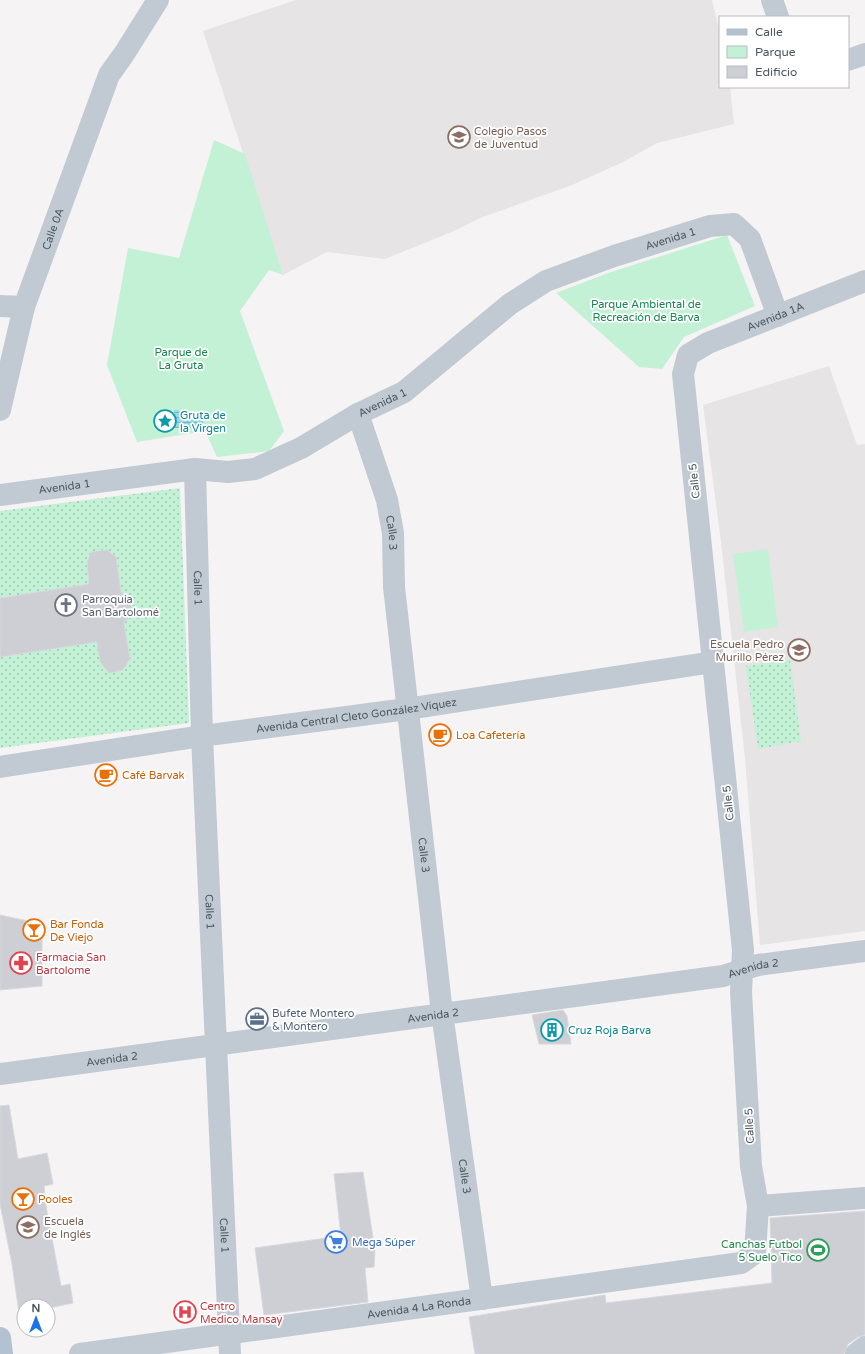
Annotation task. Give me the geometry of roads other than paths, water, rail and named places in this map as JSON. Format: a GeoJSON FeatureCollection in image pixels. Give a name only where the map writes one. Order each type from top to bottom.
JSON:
{"type":"FeatureCollection","features":[{"type":"Feature","properties":{"kind":"main road"},"geometry":{"type":"LineString","coordinates":[[0,1338],[2,1354]]}},
{"type":"Feature","properties":{"kind":"street","name":"Calle 0A"},"geometry":{"type":"LineString","coordinates":[[0,410],[24,307],[109,75],[158,0]]}},
{"type":"Feature","properties":{"kind":"street"},"geometry":{"type":"LineString","coordinates":[[772,0],[778,16]]}},
{"type":"Feature","properties":{"kind":"street"},"geometry":{"type":"LineString","coordinates":[[849,60],[865,54]]}},
{"type":"Feature","properties":{"kind":"street","name":"Avenida 1"},"geometry":{"type":"LineString","coordinates":[[0,495],[195,469],[228,472],[255,469],[301,448],[358,414],[404,392],[510,304],[546,282],[614,256],[710,226],[734,224],[750,239],[778,316]]}},
{"type":"Feature","properties":{"kind":"street","name":"Avenida 1A"},"geometry":{"type":"LineString","coordinates":[[688,355],[708,343],[865,281]]}},
{"type":"Feature","properties":{"kind":"street"},"geometry":{"type":"LineString","coordinates":[[0,306],[24,307]]}},
{"type":"Feature","properties":{"kind":"street","name":"Calle 5"},"geometry":{"type":"LineString","coordinates":[[688,355],[683,374],[743,950],[741,992],[751,1166],[758,1206],[755,1253]]}},
{"type":"Feature","properties":{"kind":"street","name":"Calle 3"},"geometry":{"type":"LineString","coordinates":[[358,414],[387,500],[394,533],[394,587],[407,709],[442,1013],[482,1299]]}},
{"type":"Feature","properties":{"kind":"street","name":"Calle 1"},"geometry":{"type":"LineString","coordinates":[[195,469],[202,736],[229,1344]]}},
{"type":"Feature","properties":{"kind":"street","name":"Avenida Central Cleto González Víquez"},"geometry":{"type":"LineString","coordinates":[[0,767],[202,736],[407,709],[713,662]]}},
{"type":"Feature","properties":{"kind":"street","name":"Avenida 2"},"geometry":{"type":"LineString","coordinates":[[0,1074],[723,976],[758,966],[865,951]]}},
{"type":"Feature","properties":{"kind":"street"},"geometry":{"type":"LineString","coordinates":[[758,1206],[865,1198]]}},
{"type":"Feature","properties":{"kind":"street","name":"Avenida 4 La Ronda"},"geometry":{"type":"LineString","coordinates":[[80,1354],[229,1344],[482,1299],[741,1263],[755,1253]]}},
{"type":"Feature","properties":{"kind":"street"},"geometry":{"type":"LineString","coordinates":[[856,1354],[865,1347]]}},
{"type":"Feature","properties":{"kind":"water"},"geometry":{"type":"Polygon","coordinates":[[[174,410],[194,412],[203,421],[202,427],[175,428],[174,410]]]}},
{"type":"Feature","properties":{"kind":"place","name":"Colegio Pasos de Juventud"},"geometry":{"type":"Point","coordinates":[459,137]}},
{"type":"Feature","properties":{"kind":"place","name":"Gruta de la Virgen"},"geometry":{"type":"Point","coordinates":[165,421]}},
{"type":"Feature","properties":{"kind":"place","name":"Parroquia San Bartolomé"},"geometry":{"type":"Point","coordinates":[66,605]}},
{"type":"Feature","properties":{"kind":"place","name":"Escuela Pedro Murillo Pérez"},"geometry":{"type":"Point","coordinates":[799,650]}},
{"type":"Feature","properties":{"kind":"place","name":"Loa Cafetería"},"geometry":{"type":"Point","coordinates":[440,735]}},
{"type":"Feature","properties":{"kind":"place","name":"Café Barvak"},"geometry":{"type":"Point","coordinates":[106,775]}},
{"type":"Feature","properties":{"kind":"place","name":"Bar Fonda De Viejo"},"geometry":{"type":"Point","coordinates":[34,930]}},
{"type":"Feature","properties":{"kind":"place","name":"Farmacia San Bartolome"},"geometry":{"type":"Point","coordinates":[21,963]}},
{"type":"Feature","properties":{"kind":"place","name":"Bufete Montero & Montero"},"geometry":{"type":"Point","coordinates":[257,1019]}},
{"type":"Feature","properties":{"kind":"place","name":"Cruz Roja Barva"},"geometry":{"type":"Point","coordinates":[552,1030]}},
{"type":"Feature","properties":{"kind":"place","name":"Pooles"},"geometry":{"type":"Point","coordinates":[23,1199]}},
{"type":"Feature","properties":{"kind":"place","name":"Escuela de Inglés"},"geometry":{"type":"Point","coordinates":[28,1227]}},
{"type":"Feature","properties":{"kind":"place","name":"Mega Súper"},"geometry":{"type":"Point","coordinates":[336,1242]}},
{"type":"Feature","properties":{"kind":"place","name":"Canchas Futbol 5 Suelo Tico"},"geometry":{"type":"Point","coordinates":[818,1250]}},
{"type":"Feature","properties":{"kind":"place","name":"Centro Medico Mansay"},"geometry":{"type":"Point","coordinates":[185,1312]}},
{"type":"Feature","properties":{"kind":"park label","name":"Parque Ambiental de Recreación de Barva"},"geometry":{"type":"Point","coordinates":[646,310]}},
{"type":"Feature","properties":{"kind":"park label","name":"Parque de La Gruta"},"geometry":{"type":"Point","coordinates":[181,358]}}]}
